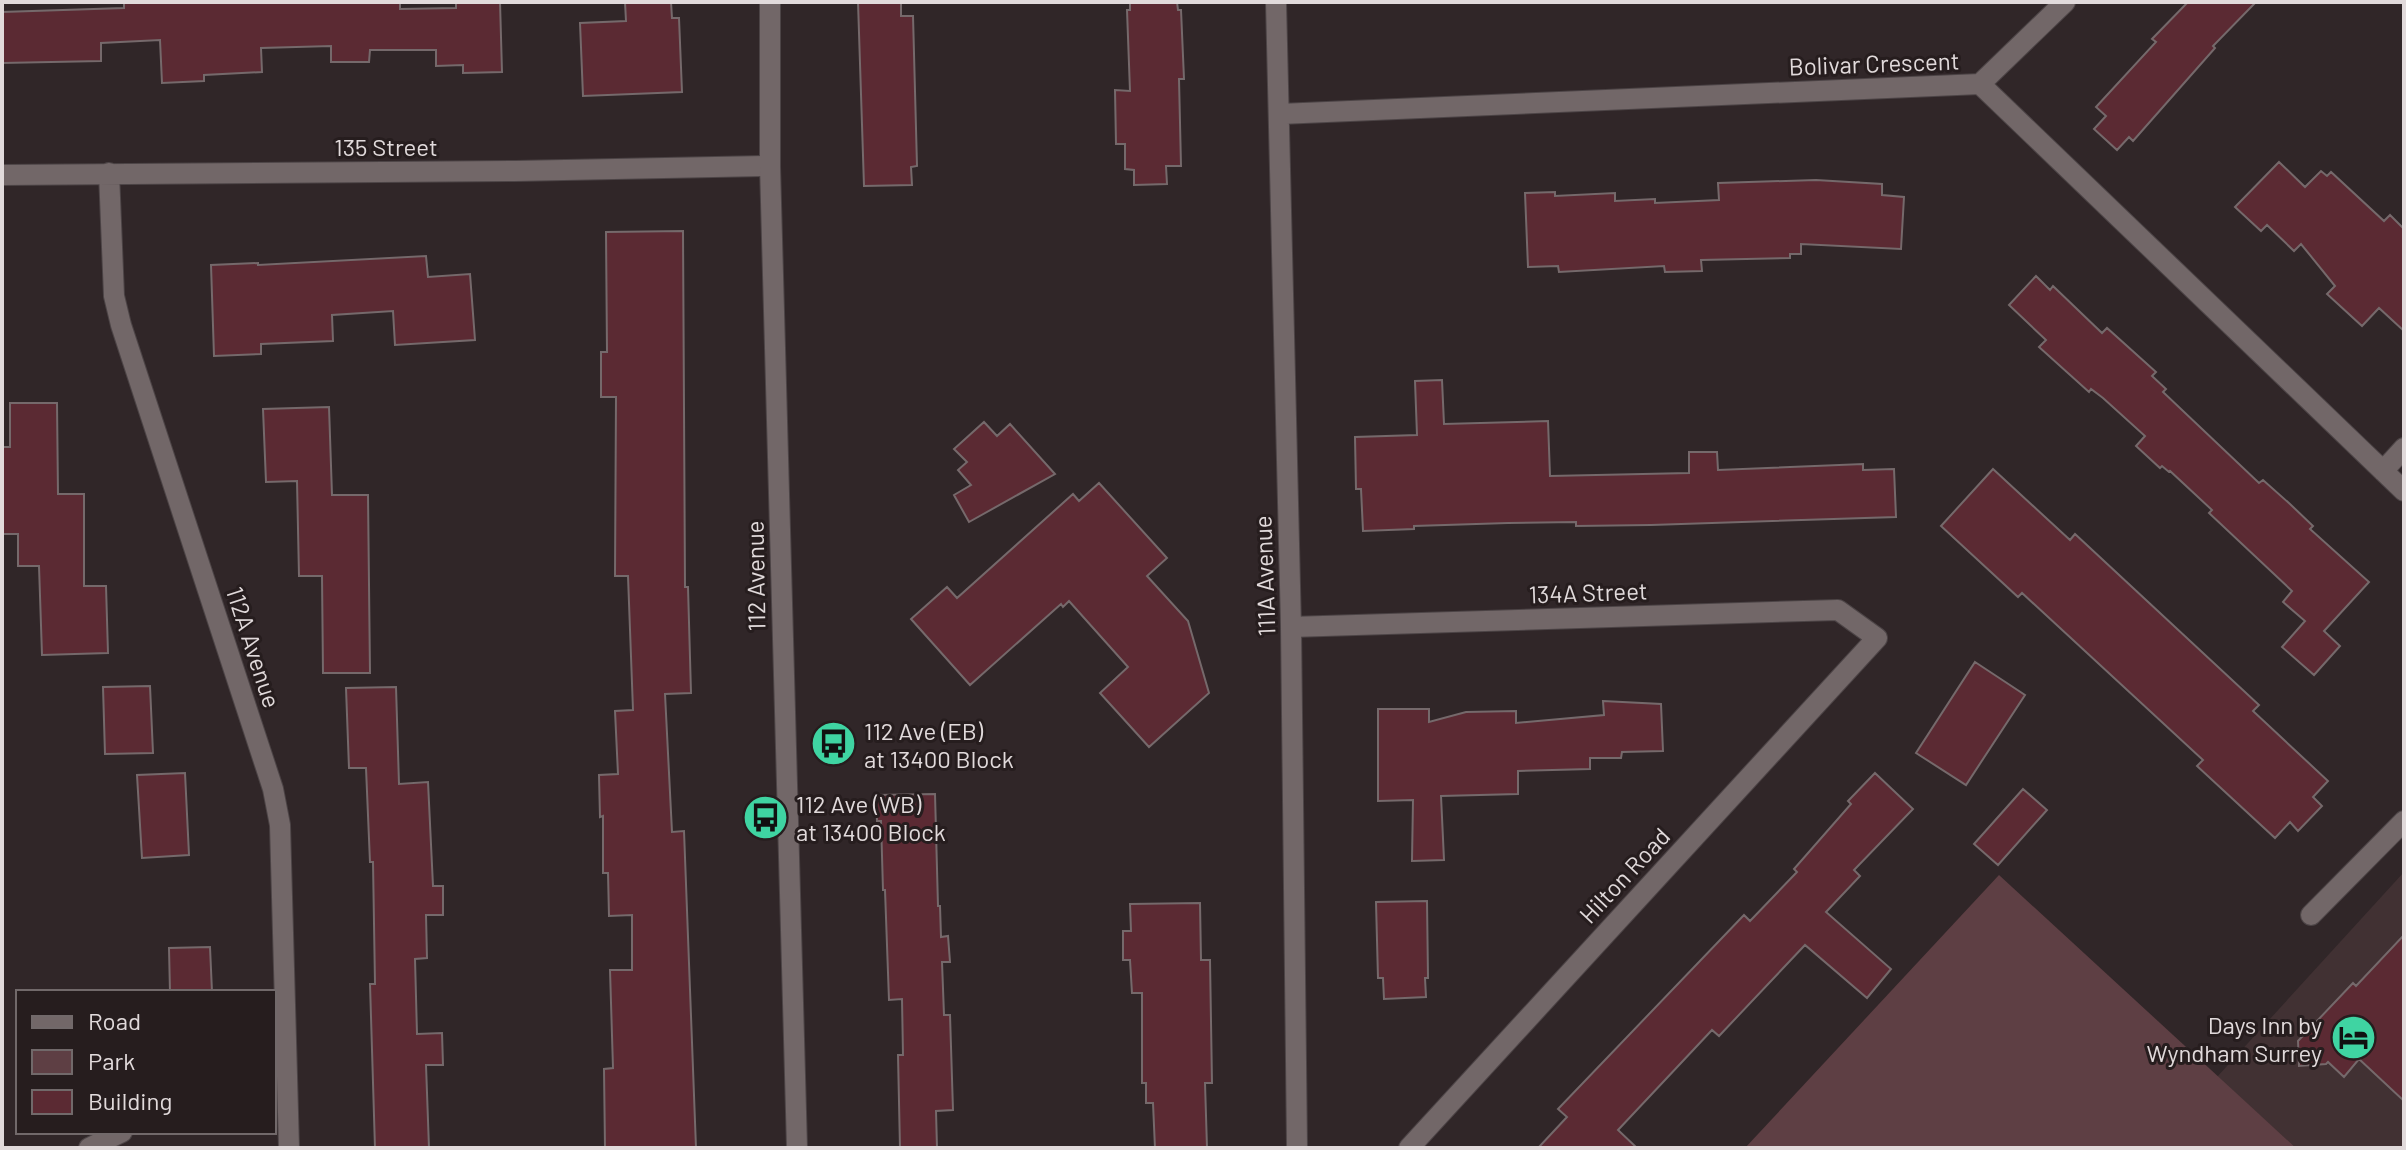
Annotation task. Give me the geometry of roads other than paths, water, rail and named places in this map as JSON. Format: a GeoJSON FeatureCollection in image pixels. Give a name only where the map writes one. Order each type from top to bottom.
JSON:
{"type":"FeatureCollection","features":[{"type":"Feature","properties":{"kind":"street","name":"112 Avenue"},"geometry":{"type":"LineString","coordinates":[[770,2],[770,166],[797,1148]]}},
{"type":"Feature","properties":{"kind":"street","name":"111A Avenue"},"geometry":{"type":"LineString","coordinates":[[1276,2],[1291,627],[1297,1148]]}},
{"type":"Feature","properties":{"kind":"street"},"geometry":{"type":"LineString","coordinates":[[1980,84],[2065,2]]}},
{"type":"Feature","properties":{"kind":"street","name":"Bolivar Crescent"},"geometry":{"type":"LineString","coordinates":[[1280,114],[1980,84],[2404,491]]}},
{"type":"Feature","properties":{"kind":"street","name":"135 Street"},"geometry":{"type":"LineString","coordinates":[[2,175],[770,166]]}},
{"type":"Feature","properties":{"kind":"street","name":"112A Avenue"},"geometry":{"type":"LineString","coordinates":[[109,173],[114,296],[121,325],[273,789],[280,825],[281,1112],[289,1148]]}},
{"type":"Feature","properties":{"kind":"street"},"geometry":{"type":"LineString","coordinates":[[2383,471],[2404,448]]}},
{"type":"Feature","properties":{"kind":"street","name":"134A Street"},"geometry":{"type":"LineString","coordinates":[[1291,627],[1838,610],[1877,638]]}},
{"type":"Feature","properties":{"kind":"street","name":"Hilton Road"},"geometry":{"type":"LineString","coordinates":[[1409,1148],[1877,638]]}},
{"type":"Feature","properties":{"kind":"street"},"geometry":{"type":"LineString","coordinates":[[2311,915],[2404,821]]}},
{"type":"Feature","properties":{"kind":"street"},"geometry":{"type":"LineString","coordinates":[[89,1148],[118,1134]]}},
{"type":"Feature","properties":{"kind":"place","name":"112 Ave (EB) at 13400 Block"},"geometry":{"type":"Point","coordinates":[833,744]}},
{"type":"Feature","properties":{"kind":"place","name":"112 Ave (WB) at 13400 Block"},"geometry":{"type":"Point","coordinates":[765,817]}},
{"type":"Feature","properties":{"kind":"place","name":"Days Inn by Wyndham Surrey"},"geometry":{"type":"Point","coordinates":[2353,1038]}}]}
